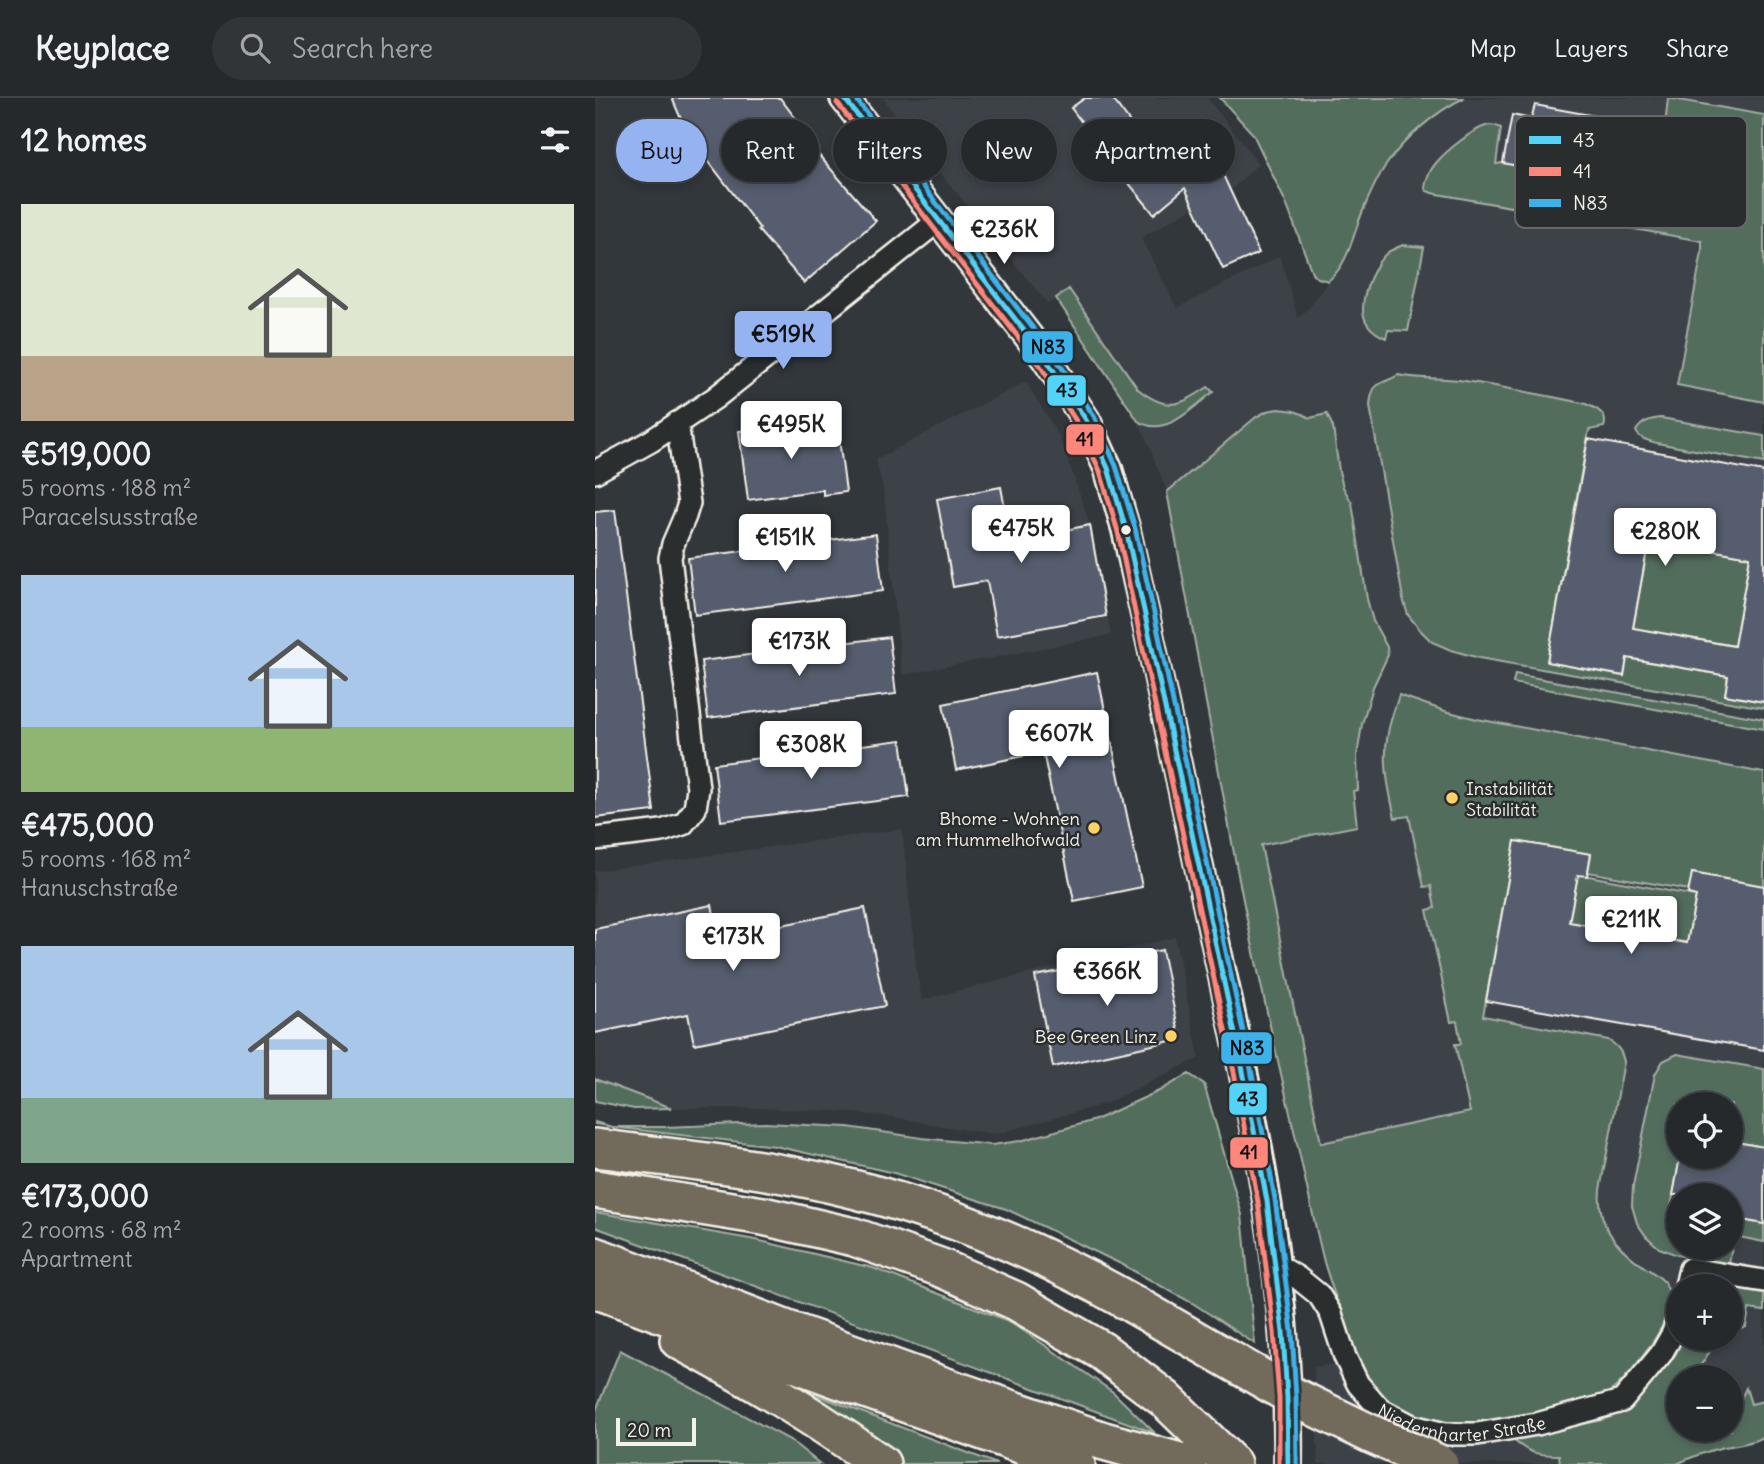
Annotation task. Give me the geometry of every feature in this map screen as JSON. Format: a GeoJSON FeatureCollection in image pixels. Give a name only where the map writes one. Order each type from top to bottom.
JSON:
{"type":"FeatureCollection","features":[{"type":"Feature","properties":{"kind":"highway"},"geometry":{"type":"LineString","coordinates":[[595,1148],[782,1174],[832,1184],[905,1203],[976,1227],[1081,1275],[1294,1397],[1439,1464]]}},
{"type":"Feature","properties":{"kind":"highway"},"geometry":{"type":"LineString","coordinates":[[595,1189],[763,1216],[853,1237],[939,1267],[1016,1301],[1102,1351],[1165,1399],[1232,1464]]}},
{"type":"Feature","properties":{"kind":"highway"},"geometry":{"type":"LineString","coordinates":[[595,1256],[943,1386],[1104,1441],[1187,1464]]}},
{"type":"Feature","properties":{"kind":"highway"},"geometry":{"type":"LineString","coordinates":[[595,1289],[1076,1464]]}},
{"type":"Feature","properties":{"kind":"highway"},"geometry":{"type":"LineString","coordinates":[[595,1294],[772,1391],[881,1464]]}},
{"type":"Feature","properties":{"kind":"street"},"geometry":{"type":"LineString","coordinates":[[843,98],[1061,380],[1086,420],[1108,468],[1131,550],[1259,1147],[1277,1265],[1284,1337],[1288,1464]]}},
{"type":"Feature","properties":{"kind":"street"},"geometry":{"type":"LineString","coordinates":[[595,472],[651,441],[715,398],[939,221]]}},
{"type":"Feature","properties":{"kind":"street"},"geometry":{"type":"LineString","coordinates":[[595,839],[661,831],[683,824],[695,809],[698,788],[670,558],[689,503],[677,424]]}},
{"type":"Feature","properties":{"kind":"street","name":"Niedernharter Straße"},"geometry":{"type":"LineString","coordinates":[[1277,1265],[1319,1295],[1331,1314],[1345,1357],[1358,1384],[1380,1409],[1412,1426],[1444,1434],[1477,1434],[1537,1424],[1622,1401],[1666,1345]]}},
{"type":"Feature","properties":{"kind":"street"},"geometry":{"type":"LineString","coordinates":[[1689,1274],[1690,1269],[1718,1274]]}},
{"type":"Feature","properties":{"kind":"street"},"geometry":{"type":"LineString","coordinates":[[1743,1278],[1764,1282]]}},
{"type":"Feature","properties":{"kind":"shaded area"},"geometry":{"type":"Polygon","coordinates":[[[883,98],[1207,98],[1224,119],[1071,119],[1071,182],[1235,182],[1235,133],[1258,164],[1230,191],[1194,207],[1141,238],[1177,308],[1280,256],[1298,318],[1339,270],[1375,184],[1387,163],[1426,123],[1447,106],[1464,98],[1764,98],[1764,1408],[1743,1416],[1743,1365],[1666,1365],[1666,1433],[1559,1456],[1560,1464],[1318,1464],[1314,1367],[1358,1361],[1325,1263],[1277,1055],[1237,869],[1167,492],[1144,433],[1107,372],[1056,299],[1048,304],[947,181],[947,119],[899,119],[883,98]]]}},
{"type":"Feature","properties":{"kind":"shaded area"},"geometry":{"type":"Polygon","coordinates":[[[1026,382],[1059,436],[1090,525],[1111,635],[902,675],[884,494],[876,459],[1026,382]]]}},
{"type":"Feature","properties":{"kind":"shaded area"},"geometry":{"type":"Polygon","coordinates":[[[902,829],[922,1000],[1175,937],[1199,1058],[1107,1103],[997,1134],[893,1117],[832,1111],[672,1108],[595,1078],[595,871],[902,829]]]}},
{"type":"Feature","properties":{"kind":"green space"},"geometry":{"type":"Polygon","coordinates":[[[1220,98],[1464,98],[1421,127],[1386,165],[1367,201],[1345,258],[1328,281],[1313,275],[1286,203],[1253,134],[1220,98]]]}},
{"type":"Feature","properties":{"kind":"green space"},"geometry":{"type":"Polygon","coordinates":[[[1668,98],[1764,115],[1764,402],[1677,385],[1702,241],[1629,228],[1747,228],[1747,116],[1666,116],[1668,98]]]}},
{"type":"Feature","properties":{"kind":"green space"},"geometry":{"type":"Polygon","coordinates":[[[1490,125],[1501,128],[1496,164],[1515,165],[1515,208],[1432,193],[1425,188],[1432,168],[1447,152],[1461,140],[1490,125]]]}},
{"type":"Feature","properties":{"kind":"green space"},"geometry":{"type":"Polygon","coordinates":[[[1403,245],[1424,247],[1408,331],[1388,330],[1386,338],[1366,321],[1363,313],[1364,297],[1380,261],[1388,252],[1403,245]]]}},
{"type":"Feature","properties":{"kind":"green space"},"geometry":{"type":"Polygon","coordinates":[[[1069,289],[1138,389],[1157,401],[1173,404],[1189,399],[1208,387],[1213,392],[1188,413],[1168,424],[1148,426],[1138,421],[1056,298],[1069,289]]]}},
{"type":"Feature","properties":{"kind":"green space"},"geometry":{"type":"Polygon","coordinates":[[[1398,375],[1458,380],[1505,388],[1583,403],[1602,414],[1604,427],[1589,430],[1547,662],[1623,676],[1627,658],[1728,676],[1725,695],[1764,702],[1764,708],[1479,658],[1432,642],[1408,615],[1403,599],[1370,406],[1375,387],[1398,375]]]}},
{"type":"Feature","properties":{"kind":"green space"},"geometry":{"type":"Polygon","coordinates":[[[1267,411],[1294,411],[1310,418],[1327,414],[1333,427],[1343,487],[1352,503],[1367,599],[1373,621],[1387,647],[1388,655],[1373,687],[1362,724],[1357,756],[1358,790],[1353,791],[1357,826],[1261,845],[1321,1143],[1470,1112],[1455,1044],[1461,1044],[1457,1021],[1451,1022],[1427,910],[1435,908],[1431,886],[1424,887],[1409,816],[1395,818],[1389,787],[1386,744],[1399,695],[1477,719],[1764,773],[1764,886],[1692,873],[1689,890],[1588,872],[1591,854],[1515,841],[1483,1016],[1608,1040],[1619,1049],[1624,1062],[1600,1190],[1602,1214],[1610,1234],[1624,1251],[1663,1280],[1666,1286],[1666,1316],[1644,1355],[1613,1389],[1584,1402],[1500,1421],[1459,1424],[1420,1417],[1402,1409],[1385,1398],[1362,1369],[1326,1270],[1243,902],[1167,492],[1256,417],[1267,411]]]}},
{"type":"Feature","properties":{"kind":"green space"},"geometry":{"type":"Polygon","coordinates":[[[1661,418],[1764,436],[1764,463],[1657,443],[1637,434],[1636,431],[1644,423],[1661,418]]]}},
{"type":"Feature","properties":{"kind":"green space"},"geometry":{"type":"Polygon","coordinates":[[[1649,539],[1750,557],[1734,646],[1633,628],[1649,539]]]}},
{"type":"Feature","properties":{"kind":"green space"},"geometry":{"type":"Polygon","coordinates":[[[1515,674],[1764,719],[1764,729],[1513,683],[1515,674]]]}},
{"type":"Feature","properties":{"kind":"green space"},"geometry":{"type":"Polygon","coordinates":[[[1578,874],[1696,896],[1687,943],[1569,922],[1578,874]]]}},
{"type":"Feature","properties":{"kind":"green space"},"geometry":{"type":"Polygon","coordinates":[[[1677,1054],[1764,1069],[1764,1147],[1743,1143],[1743,1092],[1666,1092],[1666,1169],[1678,1169],[1675,1183],[1666,1183],[1666,1251],[1646,1236],[1637,1223],[1632,1206],[1633,1186],[1655,1074],[1663,1061],[1677,1054]]]}},
{"type":"Feature","properties":{"kind":"green space"},"geometry":{"type":"Polygon","coordinates":[[[1189,1074],[1204,1084],[1242,1215],[1255,1344],[1194,1304],[1123,1265],[1006,1209],[894,1173],[775,1146],[612,1127],[765,1123],[848,1127],[992,1145],[1020,1141],[1095,1120],[1189,1074]]]}},
{"type":"Feature","properties":{"kind":"green space"},"geometry":{"type":"Polygon","coordinates":[[[595,1079],[672,1108],[634,1109],[595,1101],[595,1079]]]}},
{"type":"Feature","properties":{"kind":"green space"},"geometry":{"type":"Polygon","coordinates":[[[595,1212],[756,1240],[873,1268],[1011,1322],[1113,1392],[1155,1433],[595,1227],[595,1212]]]}},
{"type":"Feature","properties":{"kind":"green space"},"geometry":{"type":"Polygon","coordinates":[[[1743,1220],[1764,1224],[1764,1242],[1743,1238],[1743,1220]]]}},
{"type":"Feature","properties":{"kind":"green space"},"geometry":{"type":"Polygon","coordinates":[[[1706,1260],[1730,1260],[1729,1264],[1706,1260]]]}},
{"type":"Feature","properties":{"kind":"green space"},"geometry":{"type":"Polygon","coordinates":[[[1743,1289],[1764,1292],[1764,1311],[1749,1309],[1746,1327],[1743,1328],[1743,1289]]]}},
{"type":"Feature","properties":{"kind":"green space"},"geometry":{"type":"Polygon","coordinates":[[[620,1350],[790,1440],[820,1464],[595,1464],[595,1413],[620,1350]]]}},
{"type":"Feature","properties":{"kind":"green space"},"geometry":{"type":"Polygon","coordinates":[[[1677,1351],[1710,1351],[1701,1365],[1667,1365],[1677,1351]]]}},
{"type":"Feature","properties":{"kind":"green space"},"geometry":{"type":"Polygon","coordinates":[[[1666,1366],[1666,1442],[1743,1442],[1743,1394],[1746,1388],[1751,1404],[1764,1401],[1764,1437],[1709,1451],[1677,1464],[1560,1464],[1559,1455],[1534,1453],[1512,1439],[1598,1421],[1622,1413],[1633,1406],[1666,1366]]]}},
{"type":"Feature","properties":{"kind":"green space"},"geometry":{"type":"Polygon","coordinates":[[[778,1380],[997,1464],[898,1464],[778,1380]]]}},
{"type":"Feature","properties":{"kind":"building"},"geometry":{"type":"Polygon","coordinates":[[[672,98],[780,98],[796,119],[721,119],[721,178],[707,159],[707,119],[681,119],[672,98]]]}},
{"type":"Feature","properties":{"kind":"building"},"geometry":{"type":"Polygon","coordinates":[[[1085,98],[1112,98],[1128,119],[1079,119],[1071,108],[1085,98]]]}},
{"type":"Feature","properties":{"kind":"building"},"geometry":{"type":"Polygon","coordinates":[[[1535,105],[1595,116],[1532,116],[1535,105]]]}},
{"type":"Feature","properties":{"kind":"building"},"geometry":{"type":"Polygon","coordinates":[[[1512,115],[1517,116],[1515,165],[1503,163],[1512,115]]]}},
{"type":"Feature","properties":{"kind":"building"},"geometry":{"type":"Polygon","coordinates":[[[819,155],[833,172],[833,182],[842,182],[876,221],[804,283],[758,230],[760,229],[724,182],[819,182],[819,155]]]}},
{"type":"Feature","properties":{"kind":"building"},"geometry":{"type":"Polygon","coordinates":[[[1128,182],[1226,182],[1259,253],[1223,269],[1185,188],[1154,214],[1128,182]]]}},
{"type":"Feature","properties":{"kind":"building"},"geometry":{"type":"Polygon","coordinates":[[[817,421],[820,441],[839,439],[846,492],[823,495],[823,490],[748,500],[739,431],[817,421]]]}},
{"type":"Feature","properties":{"kind":"building"},"geometry":{"type":"Polygon","coordinates":[[[1588,439],[1764,472],[1764,702],[1725,695],[1728,676],[1627,658],[1624,676],[1547,662],[1588,439]],[[1649,539],[1633,628],[1734,646],[1750,557],[1649,539]]]}},
{"type":"Feature","properties":{"kind":"building"},"geometry":{"type":"Polygon","coordinates":[[[1001,487],[1011,541],[1090,525],[1106,616],[997,636],[987,581],[953,587],[937,499],[1001,487]]]}},
{"type":"Feature","properties":{"kind":"building"},"geometry":{"type":"Polygon","coordinates":[[[615,510],[654,811],[595,818],[595,512],[615,510]]]}},
{"type":"Feature","properties":{"kind":"building"},"geometry":{"type":"Polygon","coordinates":[[[876,534],[883,591],[695,615],[688,558],[876,534]]]}},
{"type":"Feature","properties":{"kind":"building"},"geometry":{"type":"Polygon","coordinates":[[[889,637],[896,694],[708,718],[701,661],[889,637]]]}},
{"type":"Feature","properties":{"kind":"building","name":"Bhome - Wohnen am Hummelhofwald"},"geometry":{"type":"Polygon","coordinates":[[[1097,672],[1142,887],[1074,901],[1043,752],[956,770],[943,704],[1097,672]]]}},
{"type":"Feature","properties":{"kind":"building"},"geometry":{"type":"Polygon","coordinates":[[[901,740],[909,797],[721,821],[714,764],[901,740]]]}},
{"type":"Feature","properties":{"kind":"building"},"geometry":{"type":"Polygon","coordinates":[[[1515,841],[1591,854],[1587,876],[1578,875],[1569,922],[1687,943],[1696,896],[1688,894],[1692,873],[1764,886],[1764,1050],[1486,1001],[1515,841]]]}},
{"type":"Feature","properties":{"kind":"building"},"geometry":{"type":"Polygon","coordinates":[[[712,905],[719,938],[865,908],[885,1006],[694,1044],[688,1014],[595,1033],[595,929],[712,905]]]}},
{"type":"Feature","properties":{"kind":"building"},"geometry":{"type":"Polygon","coordinates":[[[1162,950],[1180,1039],[1053,1067],[1035,976],[1162,950]]]}},
{"type":"Feature","properties":{"kind":"building"},"geometry":{"type":"Polygon","coordinates":[[[1743,1143],[1764,1147],[1764,1224],[1743,1220],[1743,1183],[1675,1183],[1678,1169],[1743,1169],[1743,1143]]]}},
{"type":"Feature","properties":{"kind":"transit line","name":"43"},"geometry":{"type":"LineString","coordinates":[[844,98],[1046,359],[1086,420],[1108,468],[1126,530],[1145,615],[1243,1071],[1267,1201],[1283,1332],[1288,1464]]}},
{"type":"Feature","properties":{"kind":"transit line","name":"N83"},"geometry":{"type":"LineString","coordinates":[[855,98],[1053,354],[1094,416],[1116,466],[1135,528],[1154,613],[1251,1069],[1275,1199],[1292,1331],[1297,1464]]}},
{"type":"Feature","properties":{"kind":"transit line","name":"41"},"geometry":{"type":"LineString","coordinates":[[837,103],[1039,364],[1078,424],[1100,471],[1118,532],[1234,1072],[1258,1202],[1274,1332],[1279,1398],[1279,1464]]}},
{"type":"Feature","properties":{"kind":"place","name":"Instabilität Stabilität"},"geometry":{"type":"Point","coordinates":[1452,798]}},
{"type":"Feature","properties":{"kind":"place","name":"Bhome - Wohnen am Hummelhofwald"},"geometry":{"type":"Point","coordinates":[1094,828]}},
{"type":"Feature","properties":{"kind":"place","name":"Bee Green Linz"},"geometry":{"type":"Point","coordinates":[1171,1036]}}]}
